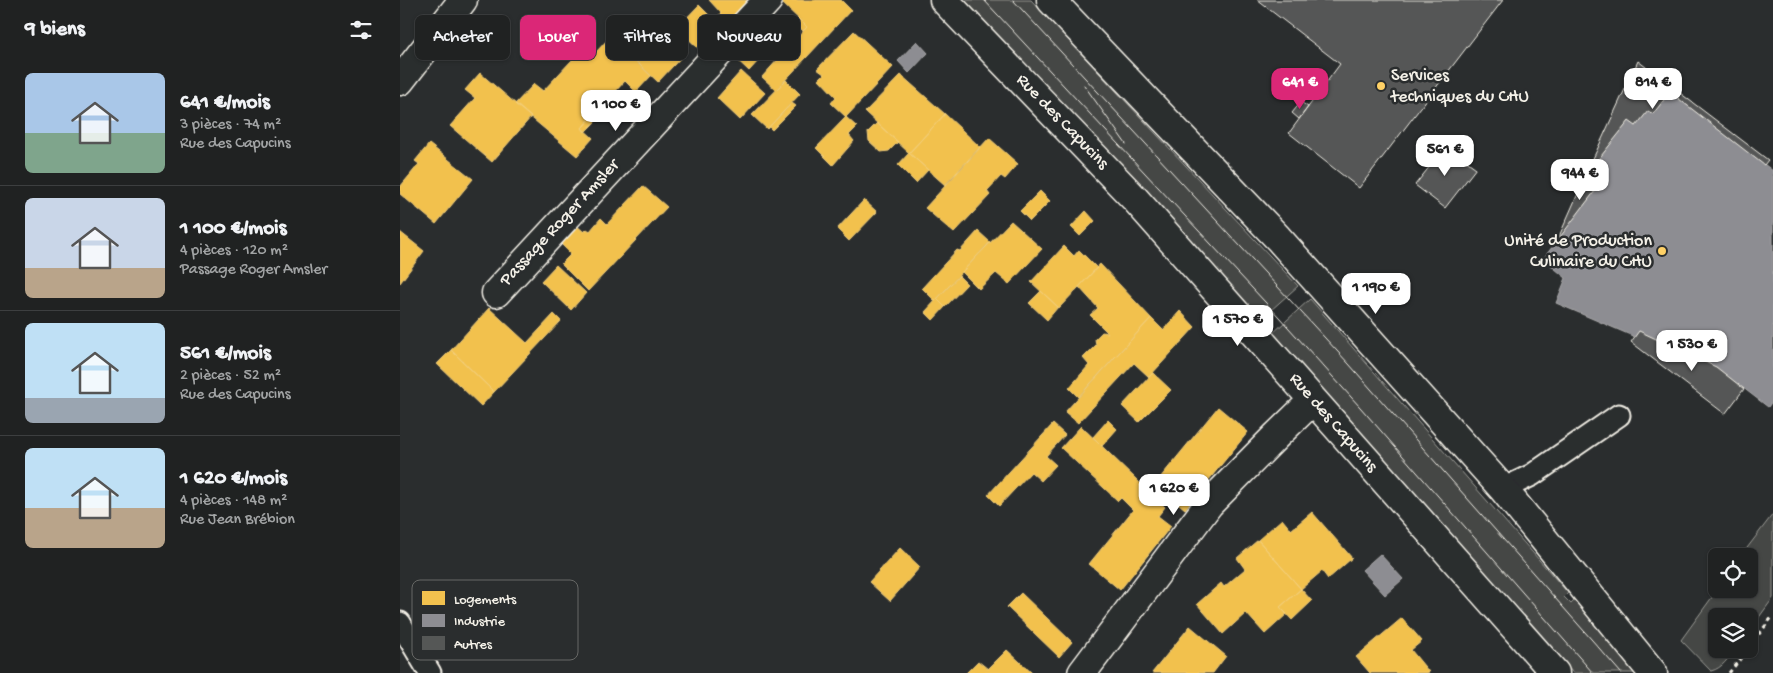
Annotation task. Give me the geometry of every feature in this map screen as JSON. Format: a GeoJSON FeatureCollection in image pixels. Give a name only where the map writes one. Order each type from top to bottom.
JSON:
{"type":"FeatureCollection","features":[{"type":"Feature","properties":{"kind":"street"},"geometry":{"type":"LineString","coordinates":[[400,81],[463,0]]}},
{"type":"Feature","properties":{"kind":"street","name":"Passage Roger Amsler"},"geometry":{"type":"LineString","coordinates":[[496,293],[768,0]]}},
{"type":"Feature","properties":{"kind":"street","name":"Rue des Capucins"},"geometry":{"type":"LineString","coordinates":[[944,0],[1135,198],[1555,673]]}},
{"type":"Feature","properties":{"kind":"street"},"geometry":{"type":"LineString","coordinates":[[1051,0],[1278,238],[1503,489],[1653,673]]}},
{"type":"Feature","properties":{"kind":"street"},"geometry":{"type":"LineString","coordinates":[[1082,673],[1209,504],[1313,400]]}},
{"type":"Feature","properties":{"kind":"lane"},"geometry":{"type":"LineString","coordinates":[[1503,489],[1532,475],[1619,415]]}},
{"type":"Feature","properties":{"kind":"lane"},"geometry":{"type":"LineString","coordinates":[[400,623],[412,643]]}},
{"type":"Feature","properties":{"kind":"lane"},"geometry":{"type":"LineString","coordinates":[[422,660],[430,673]]}},
{"type":"Feature","properties":{"kind":"path"},"geometry":{"type":"LineString","coordinates":[[1758,635],[1773,616]]}},
{"type":"Feature","properties":{"kind":"path"},"geometry":{"type":"LineString","coordinates":[[1729,673],[1740,658]]}},
{"type":"Feature","properties":{"kind":"shaded area"},"geometry":{"type":"Polygon","coordinates":[[[965,0],[1031,0],[1298,286],[1261,319],[965,0]]]}},
{"type":"Feature","properties":{"kind":"shaded area"},"geometry":{"type":"Polygon","coordinates":[[[1310,299],[1568,593],[1564,597],[1571,604],[1575,600],[1640,673],[1573,673],[1273,333],[1310,299]]]}},
{"type":"Feature","properties":{"kind":"shaded area"},"geometry":{"type":"Polygon","coordinates":[[[1773,514],[1773,598],[1758,619],[1758,608],[1708,608],[1708,658],[1728,658],[1722,665],[1711,671],[1681,640],[1711,598],[1758,598],[1758,548],[1747,548],[1773,514]]]}},
{"type":"Feature","properties":{"kind":"building: Logements"},"geometry":{"type":"Polygon","coordinates":[[[709,0],[749,0],[735,15],[719,15],[721,13],[709,0]]]}},
{"type":"Feature","properties":{"kind":"building: Logements"},"geometry":{"type":"Polygon","coordinates":[[[779,0],[841,0],[851,10],[776,90],[762,77],[777,60],[800,60],[800,35],[807,27],[800,20],[800,15],[795,15],[779,0]]]}},
{"type":"Feature","properties":{"kind":"building: Logements"},"geometry":{"type":"Polygon","coordinates":[[[699,5],[709,15],[698,15],[698,48],[688,39],[688,16],[699,5]]]}},
{"type":"Feature","properties":{"kind":"building: Logements"},"geometry":{"type":"Polygon","coordinates":[[[800,20],[807,27],[803,31],[800,28],[800,20]]]}},
{"type":"Feature","properties":{"kind":"building: Logements"},"geometry":{"type":"Polygon","coordinates":[[[854,31],[893,67],[846,117],[831,103],[836,97],[819,79],[824,74],[817,69],[854,31]]]}},
{"type":"Feature","properties":{"kind":"building: Logements"},"geometry":{"type":"Polygon","coordinates":[[[606,41],[606,60],[634,60],[651,76],[636,92],[625,81],[582,128],[593,138],[577,156],[515,104],[534,84],[543,91],[572,60],[596,60],[596,52],[606,41]]]}},
{"type":"Feature","properties":{"kind":"building: Logements"},"geometry":{"type":"Polygon","coordinates":[[[635,60],[679,60],[658,82],[635,60]]]}},
{"type":"Feature","properties":{"kind":"building: Logements"},"geometry":{"type":"Polygon","coordinates":[[[737,60],[759,60],[749,71],[737,60]]]}},
{"type":"Feature","properties":{"kind":"building: Logements"},"geometry":{"type":"Polygon","coordinates":[[[741,71],[765,93],[740,120],[717,98],[741,71]]]}},
{"type":"Feature","properties":{"kind":"building: Logements"},"geometry":{"type":"Polygon","coordinates":[[[480,73],[531,117],[492,162],[450,126],[475,98],[465,90],[480,73]]]}},
{"type":"Feature","properties":{"kind":"building: Logements"},"geometry":{"type":"Polygon","coordinates":[[[901,75],[945,114],[909,153],[865,112],[901,75]]]}},
{"type":"Feature","properties":{"kind":"building: Logements"},"geometry":{"type":"Polygon","coordinates":[[[786,80],[800,94],[767,129],[752,115],[786,80]]]}},
{"type":"Feature","properties":{"kind":"building: Logements"},"geometry":{"type":"Polygon","coordinates":[[[792,103],[796,106],[772,130],[769,127],[792,103]]]}},
{"type":"Feature","properties":{"kind":"building: Logements"},"geometry":{"type":"Polygon","coordinates":[[[945,114],[980,147],[945,185],[909,153],[945,114]]]}},
{"type":"Feature","properties":{"kind":"building: Logements"},"geometry":{"type":"Polygon","coordinates":[[[593,115],[597,120],[585,132],[582,128],[593,115]]]}},
{"type":"Feature","properties":{"kind":"building: Logements"},"geometry":{"type":"Polygon","coordinates":[[[846,117],[857,127],[849,135],[854,141],[833,165],[816,148],[846,117]]]}},
{"type":"Feature","properties":{"kind":"building: Logements"},"geometry":{"type":"Polygon","coordinates":[[[877,123],[898,142],[889,151],[881,152],[869,141],[868,132],[877,123]]]}},
{"type":"Feature","properties":{"kind":"building: Logements"},"geometry":{"type":"Polygon","coordinates":[[[989,138],[1018,164],[1005,179],[1001,176],[987,191],[990,195],[954,233],[925,208],[989,138]]]}},
{"type":"Feature","properties":{"kind":"building: Logements"},"geometry":{"type":"Polygon","coordinates":[[[429,144],[473,179],[436,224],[400,194],[400,187],[419,164],[415,161],[429,144]]]}},
{"type":"Feature","properties":{"kind":"building: Logements"},"geometry":{"type":"Polygon","coordinates":[[[909,153],[928,170],[916,183],[898,165],[909,153]]]}},
{"type":"Feature","properties":{"kind":"building: Logements"},"geometry":{"type":"Polygon","coordinates":[[[643,186],[667,207],[588,291],[561,264],[571,254],[559,242],[575,224],[584,232],[587,229],[590,231],[601,218],[607,224],[643,186]]]}},
{"type":"Feature","properties":{"kind":"building: Logements"},"geometry":{"type":"Polygon","coordinates":[[[1040,191],[1050,201],[1030,221],[1020,211],[1040,191]]]}},
{"type":"Feature","properties":{"kind":"building: Logements"},"geometry":{"type":"Polygon","coordinates":[[[864,200],[877,212],[849,241],[837,229],[864,200]]]}},
{"type":"Feature","properties":{"kind":"building: Logements"},"geometry":{"type":"Polygon","coordinates":[[[1086,211],[1095,221],[1080,236],[1071,227],[1086,211]]]}},
{"type":"Feature","properties":{"kind":"building: Logements"},"geometry":{"type":"Polygon","coordinates":[[[1011,221],[1042,249],[1009,284],[996,273],[979,289],[962,272],[1011,221]]]}},
{"type":"Feature","properties":{"kind":"building: Logements"},"geometry":{"type":"Polygon","coordinates":[[[978,231],[990,242],[935,301],[922,288],[957,250],[960,251],[978,231]]]}},
{"type":"Feature","properties":{"kind":"building: Logements"},"geometry":{"type":"Polygon","coordinates":[[[400,232],[424,251],[400,283],[400,232]]]}},
{"type":"Feature","properties":{"kind":"building: Logements"},"geometry":{"type":"Polygon","coordinates":[[[1064,246],[1074,256],[1079,250],[1097,268],[1059,308],[1031,282],[1064,246]]]}},
{"type":"Feature","properties":{"kind":"building: Logements"},"geometry":{"type":"Polygon","coordinates":[[[1100,264],[1151,318],[1078,397],[1069,388],[1089,365],[1083,358],[1096,345],[1095,339],[1102,332],[1108,333],[1090,315],[1098,308],[1079,287],[1100,264]]]}},
{"type":"Feature","properties":{"kind":"building: Logements"},"geometry":{"type":"Polygon","coordinates":[[[556,265],[586,293],[571,310],[541,281],[556,265]]]}},
{"type":"Feature","properties":{"kind":"building: Logements"},"geometry":{"type":"Polygon","coordinates":[[[959,276],[967,284],[945,307],[937,299],[959,276]]]}},
{"type":"Feature","properties":{"kind":"building: Logements"},"geometry":{"type":"Polygon","coordinates":[[[1041,291],[1058,307],[1047,320],[1029,303],[1041,291]]]}},
{"type":"Feature","properties":{"kind":"building: Logements"},"geometry":{"type":"Polygon","coordinates":[[[937,299],[945,307],[933,320],[925,312],[937,299]]]}},
{"type":"Feature","properties":{"kind":"building: Logements"},"geometry":{"type":"Polygon","coordinates":[[[489,308],[527,343],[554,314],[561,321],[494,392],[451,350],[489,308]]]}},
{"type":"Feature","properties":{"kind":"building: Logements"},"geometry":{"type":"Polygon","coordinates":[[[1180,311],[1195,327],[1149,377],[1134,363],[1078,423],[1065,412],[1151,318],[1163,330],[1180,311]]]}},
{"type":"Feature","properties":{"kind":"building: Logements"},"geometry":{"type":"Polygon","coordinates":[[[451,350],[494,392],[481,406],[437,364],[451,350]]]}},
{"type":"Feature","properties":{"kind":"building: Logements"},"geometry":{"type":"Polygon","coordinates":[[[1153,373],[1171,390],[1139,422],[1122,406],[1153,373]]]}},
{"type":"Feature","properties":{"kind":"building: Logements"},"geometry":{"type":"Polygon","coordinates":[[[1218,407],[1248,432],[1185,509],[1155,484],[1218,407]]]}},
{"type":"Feature","properties":{"kind":"building: Logements"},"geometry":{"type":"Polygon","coordinates":[[[1108,420],[1117,429],[1102,446],[1093,437],[1108,420]]]}},
{"type":"Feature","properties":{"kind":"building: Logements"},"geometry":{"type":"Polygon","coordinates":[[[1053,424],[1065,435],[1046,456],[1056,465],[1041,481],[1031,472],[999,506],[988,495],[1053,424]]]}},
{"type":"Feature","properties":{"kind":"building: Logements"},"geometry":{"type":"Polygon","coordinates":[[[1081,426],[1165,507],[1158,516],[1171,526],[1120,590],[1089,564],[1133,510],[1121,498],[1118,501],[1061,448],[1081,426]]]}},
{"type":"Feature","properties":{"kind":"building: Logements"},"geometry":{"type":"Polygon","coordinates":[[[1312,512],[1352,558],[1328,579],[1322,571],[1301,589],[1258,540],[1282,519],[1291,530],[1312,512]]]}},
{"type":"Feature","properties":{"kind":"building: Logements"},"geometry":{"type":"Polygon","coordinates":[[[1258,540],[1301,589],[1280,607],[1287,614],[1265,634],[1246,613],[1223,634],[1197,604],[1221,583],[1224,587],[1245,569],[1237,558],[1258,540]]]}},
{"type":"Feature","properties":{"kind":"building: Logements"},"geometry":{"type":"Polygon","coordinates":[[[900,548],[920,567],[890,601],[869,582],[900,548]]]}},
{"type":"Feature","properties":{"kind":"building: Logements"},"geometry":{"type":"Polygon","coordinates":[[[1301,589],[1312,601],[1292,620],[1280,607],[1301,589]]]}},
{"type":"Feature","properties":{"kind":"building: Logements"},"geometry":{"type":"Polygon","coordinates":[[[1021,593],[1072,642],[1059,657],[1007,607],[1021,593]]]}},
{"type":"Feature","properties":{"kind":"building: Logements"},"geometry":{"type":"Polygon","coordinates":[[[1402,618],[1422,641],[1411,650],[1429,672],[1370,673],[1356,657],[1402,618]]]}},
{"type":"Feature","properties":{"kind":"building: Logements"},"geometry":{"type":"Polygon","coordinates":[[[1190,626],[1226,656],[1213,673],[1152,673],[1190,626]]]}},
{"type":"Feature","properties":{"kind":"building: Logements"},"geometry":{"type":"Polygon","coordinates":[[[1007,650],[1032,673],[966,673],[978,661],[988,669],[1007,650]]]}},
{"type":"Feature","properties":{"kind":"building: Industrie"},"geometry":{"type":"Polygon","coordinates":[[[917,41],[928,53],[909,73],[898,61],[917,41]]]}},
{"type":"Feature","properties":{"kind":"building: Industrie","name":"Unité de Production Culinaire du CHU"},"geometry":{"type":"Polygon","coordinates":[[[1670,92],[1773,171],[1773,400],[1768,407],[1716,367],[1639,331],[1635,337],[1556,303],[1566,278],[1543,259],[1598,187],[1585,176],[1629,121],[1636,126],[1648,111],[1653,114],[1670,92]]]}},
{"type":"Feature","properties":{"kind":"building: Industrie"},"geometry":{"type":"Polygon","coordinates":[[[1380,554],[1403,579],[1385,595],[1362,570],[1380,554]]]}},
{"type":"Feature","properties":{"kind":"building: Autres","name":"Services techniques du CHU"},"geometry":{"type":"Polygon","coordinates":[[[1257,0],[1503,0],[1359,188],[1289,133],[1340,64],[1257,0]]]}},
{"type":"Feature","properties":{"kind":"building: Autres"},"geometry":{"type":"Polygon","coordinates":[[[1638,61],[1768,160],[1764,165],[1670,92],[1653,114],[1648,111],[1636,126],[1629,121],[1585,176],[1638,61]]]}},
{"type":"Feature","properties":{"kind":"building: Autres"},"geometry":{"type":"Polygon","coordinates":[[[1301,102],[1308,107],[1299,119],[1292,113],[1301,102]]]}},
{"type":"Feature","properties":{"kind":"building: Autres"},"geometry":{"type":"Polygon","coordinates":[[[1446,146],[1476,168],[1445,208],[1415,185],[1446,146]]]}},
{"type":"Feature","properties":{"kind":"building: Autres"},"geometry":{"type":"Polygon","coordinates":[[[1585,176],[1598,187],[1557,241],[1580,189],[1585,176]]]}},
{"type":"Feature","properties":{"kind":"building: Autres"},"geometry":{"type":"Polygon","coordinates":[[[1639,331],[1716,367],[1744,389],[1725,414],[1631,342],[1639,331]]]}},
{"type":"Feature","properties":{"kind":"tram line"},"geometry":{"type":"LineString","coordinates":[[984,0],[1279,317],[1593,673]]}},
{"type":"Feature","properties":{"kind":"tram line"},"geometry":{"type":"LineString","coordinates":[[1013,0],[1349,364],[1621,673]]}},
{"type":"Feature","properties":{"kind":"tram line"},"geometry":{"type":"LineString","coordinates":[[1084,85],[1126,144]]}},
{"type":"Feature","properties":{"kind":"place","name":"Services techniques du CHU"},"geometry":{"type":"Point","coordinates":[1381,86]}},
{"type":"Feature","properties":{"kind":"place","name":"Unité de Production Culinaire du CHU"},"geometry":{"type":"Point","coordinates":[1662,251]}}]}
